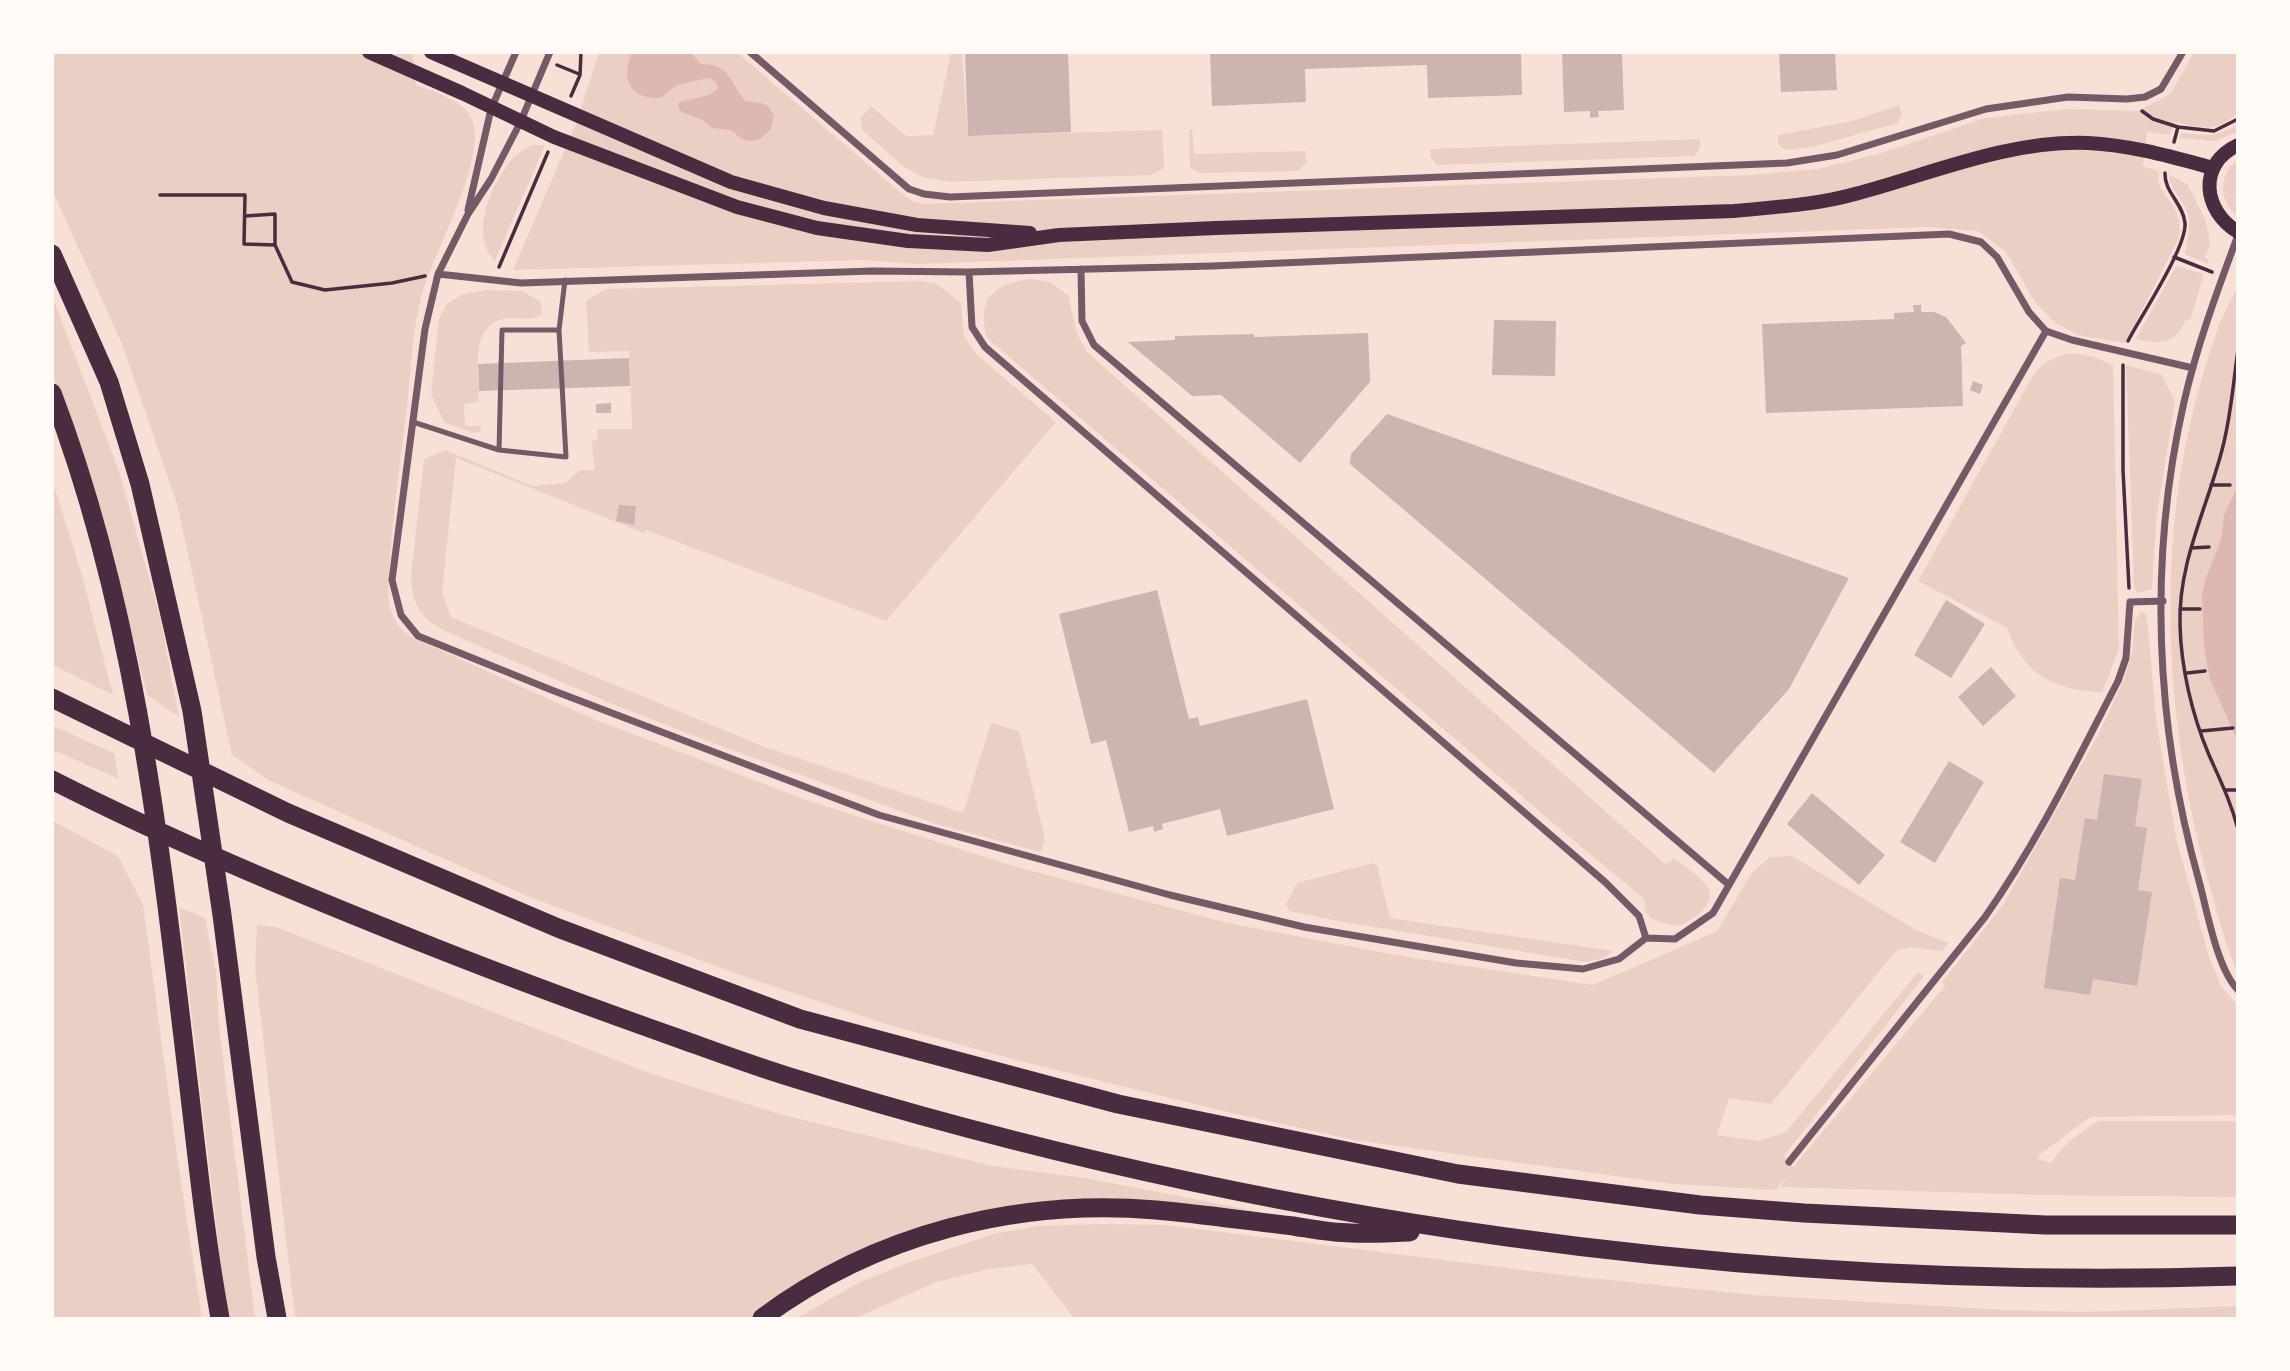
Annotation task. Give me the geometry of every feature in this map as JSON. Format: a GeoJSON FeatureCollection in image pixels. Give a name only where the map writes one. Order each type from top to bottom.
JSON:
{"type":"FeatureCollection","features":[{"type":"Feature","properties":{"kind":"highway"},"geometry":{"type":"LineString","coordinates":[[52,254],[109,382],[125,433],[140,484],[192,711],[276,1318]]}},
{"type":"Feature","properties":{"kind":"highway"},"geometry":{"type":"LineString","coordinates":[[52,393],[79,468],[99,537],[133,685],[164,888],[220,1318]]}},
{"type":"Feature","properties":{"kind":"highway"},"geometry":{"type":"LineString","coordinates":[[52,698],[288,813],[570,933],[800,1019],[1118,1104],[1458,1174],[1700,1205],[2045,1225],[2238,1224]]}},
{"type":"Feature","properties":{"kind":"highway"},"geometry":{"type":"LineString","coordinates":[[52,780],[298,894],[548,993],[788,1077],[976,1130],[1164,1176],[1460,1231],[1670,1256],[1888,1273],[2026,1278],[2238,1276]]}},
{"type":"Feature","properties":{"kind":"highway"},"geometry":{"type":"LineString","coordinates":[[762,1318],[812,1285],[867,1256],[955,1225],[1038,1211],[1119,1208],[1156,1210],[1350,1233],[1460,1231]]}},
{"type":"Feature","properties":{"kind":"main road"},"geometry":{"type":"LineString","coordinates":[[369,52],[520,123],[737,208],[817,228],[908,241],[988,245],[1059,235],[1734,211],[1802,204],[1852,195],[1999,153],[2058,144],[2119,146],[2213,169]]}},
{"type":"Feature","properties":{"kind":"main road"},"geometry":{"type":"LineString","coordinates":[[431,52],[731,182],[824,208],[917,225],[1059,235]]}},
{"type":"Feature","properties":{"kind":"main road"},"geometry":{"type":"LineString","coordinates":[[2238,145],[2220,157],[2209,181],[2212,206],[2218,217],[2238,233]]}},
{"type":"Feature","properties":{"kind":"street"},"geometry":{"type":"LineString","coordinates":[[468,214],[491,108],[516,52]]}},
{"type":"Feature","properties":{"kind":"street"},"geometry":{"type":"LineString","coordinates":[[550,52],[520,123],[491,178],[468,214],[438,274],[425,330],[392,580],[401,615],[418,636],[549,689],[879,814],[1170,895],[1304,927],[1516,963],[1583,969],[1619,959],[1646,938],[1675,939],[1713,913],[2046,331]]}},
{"type":"Feature","properties":{"kind":"street"},"geometry":{"type":"LineString","coordinates":[[750,52],[909,189],[950,197],[1787,163],[1837,155],[1986,108],[2068,97],[2145,97],[2161,89],[2183,52]]}},
{"type":"Feature","properties":{"kind":"street"},"geometry":{"type":"LineString","coordinates":[[2238,233],[2222,276],[2184,402],[2171,474],[2164,535],[2161,656],[2167,733],[2190,850],[2220,956],[2230,981],[2238,990]]}},
{"type":"Feature","properties":{"kind":"street"},"geometry":{"type":"LineString","coordinates":[[438,274],[521,283],[872,271],[969,272],[1226,265],[1949,234],[1981,242],[1997,257],[2029,312],[2046,331],[2193,368]]}},
{"type":"Feature","properties":{"kind":"street"},"geometry":{"type":"LineString","coordinates":[[1081,269],[1082,321],[1094,345],[1728,884]]}},
{"type":"Feature","properties":{"kind":"street"},"geometry":{"type":"LineString","coordinates":[[969,272],[972,327],[985,347],[1605,882],[1639,916],[1646,938]]}},
{"type":"Feature","properties":{"kind":"street"},"geometry":{"type":"LineString","coordinates":[[1789,1162],[1985,917],[2029,852],[2118,681],[2126,658],[2130,602],[2163,601]]}},
{"type":"Feature","properties":{"kind":"lane"},"geometry":{"type":"LineString","coordinates":[[413,422],[499,450],[566,457],[559,330],[565,280]]}},
{"type":"Feature","properties":{"kind":"lane"},"geometry":{"type":"LineString","coordinates":[[499,450],[502,331],[559,330]]}},
{"type":"Feature","properties":{"kind":"path"},"geometry":{"type":"LineString","coordinates":[[566,111],[580,75],[581,52]]}},
{"type":"Feature","properties":{"kind":"path"},"geometry":{"type":"LineString","coordinates":[[2134,98],[2148,117],[2178,127]]}},
{"type":"Feature","properties":{"kind":"path"},"geometry":{"type":"LineString","coordinates":[[495,279],[554,137]]}},
{"type":"Feature","properties":{"kind":"path"},"geometry":{"type":"LineString","coordinates":[[160,195],[245,195],[244,244],[275,245]]}},
{"type":"Feature","properties":{"kind":"path"},"geometry":{"type":"LineString","coordinates":[[245,215],[275,214],[275,245],[292,282],[325,290],[392,284],[438,274]]}},
{"type":"Feature","properties":{"kind":"path"},"geometry":{"type":"LineString","coordinates":[[2130,602],[2123,470],[2123,351],[2174,257],[2222,276]]}},
{"type":"Feature","properties":{"kind":"path"},"geometry":{"type":"LineString","coordinates":[[2238,350],[2229,418],[2191,548],[2180,609],[2190,697],[2208,753],[2226,790],[2238,829]]}},
{"type":"Feature","properties":{"kind":"path"},"geometry":{"type":"LineString","coordinates":[[2229,418],[2238,417]]}},
{"type":"Feature","properties":{"kind":"path"},"geometry":{"type":"LineString","coordinates":[[2211,485],[2230,485]]}},
{"type":"Feature","properties":{"kind":"path"},"geometry":{"type":"LineString","coordinates":[[2191,548],[2209,547]]}},
{"type":"Feature","properties":{"kind":"path"},"geometry":{"type":"LineString","coordinates":[[2180,609],[2200,609]]}},
{"type":"Feature","properties":{"kind":"path"},"geometry":{"type":"LineString","coordinates":[[2186,673],[2205,671]]}},
{"type":"Feature","properties":{"kind":"path"},"geometry":{"type":"LineString","coordinates":[[2201,730],[2232,728]]}},
{"type":"Feature","properties":{"kind":"path"},"geometry":{"type":"LineString","coordinates":[[2226,790],[2238,790]]}},
{"type":"Feature","properties":{"kind":"shaded area"},"geometry":{"type":"Polygon","coordinates":[[[632,52],[691,53],[701,64],[718,67],[729,76],[745,101],[768,106],[774,116],[771,129],[760,139],[743,140],[731,130],[712,128],[701,119],[681,112],[679,102],[709,95],[718,89],[716,82],[709,78],[677,85],[660,98],[641,95],[630,86],[628,79],[627,71],[632,52]]]}},
{"type":"Feature","properties":{"kind":"shaded area"},"geometry":{"type":"Polygon","coordinates":[[[52,53],[413,53],[416,85],[451,99],[471,117],[474,145],[470,167],[426,283],[413,341],[388,597],[395,620],[411,637],[591,718],[809,801],[1010,865],[1228,923],[1401,956],[1593,985],[1717,931],[1751,874],[1770,857],[1792,856],[1918,931],[1949,943],[1942,951],[1909,947],[1896,951],[1771,1104],[1729,1098],[1717,1135],[1759,1141],[1786,1132],[1918,972],[1924,976],[1784,1156],[1793,1167],[1945,986],[1942,982],[2003,905],[2098,735],[2124,680],[2132,652],[2135,620],[2141,612],[2145,613],[2156,719],[2176,838],[2209,957],[2221,986],[2237,1005],[2237,1115],[2090,1117],[2039,1155],[2038,1159],[2051,1163],[2072,1139],[2098,1121],[2237,1121],[2237,1197],[2038,1195],[1781,1187],[1787,1176],[1776,1190],[1673,1184],[1354,1140],[1012,1059],[886,1024],[737,974],[532,898],[270,781],[232,755],[177,504],[122,344],[53,192],[52,53]]]}},
{"type":"Feature","properties":{"kind":"shaded area"},"geometry":{"type":"Polygon","coordinates":[[[599,53],[738,53],[900,192],[912,201],[924,204],[1750,175],[1818,169],[1878,154],[1985,118],[2067,109],[2138,111],[2170,94],[2194,53],[2237,53],[2237,113],[2216,126],[2200,127],[2175,122],[2170,135],[2147,132],[2143,167],[2159,171],[2161,188],[2178,217],[2179,238],[2125,343],[2078,335],[2055,323],[2035,302],[2006,252],[1978,231],[1928,227],[918,264],[863,260],[513,270],[575,126],[599,53]]]}},
{"type":"Feature","properties":{"kind":"shaded area"},"geometry":{"type":"Polygon","coordinates":[[[951,53],[962,53],[968,136],[1162,130],[1164,168],[1151,175],[949,182],[922,177],[903,166],[862,130],[860,119],[871,106],[906,136],[933,135],[951,53]]]}},
{"type":"Feature","properties":{"kind":"shaded area"},"geometry":{"type":"Polygon","coordinates":[[[1899,105],[1902,114],[1898,123],[1812,147],[1785,150],[1778,144],[1778,135],[1852,121],[1899,105]]]}},
{"type":"Feature","properties":{"kind":"shaded area"},"geometry":{"type":"Polygon","coordinates":[[[2237,124],[2237,132],[2215,141],[2179,138],[2182,133],[2216,134],[2237,124]]]}},
{"type":"Feature","properties":{"kind":"shaded area"},"geometry":{"type":"Polygon","coordinates":[[[1192,129],[1194,154],[1305,151],[1307,162],[1298,171],[1200,173],[1190,168],[1189,130],[1192,129]]]}},
{"type":"Feature","properties":{"kind":"shaded area"},"geometry":{"type":"Polygon","coordinates":[[[1700,139],[1700,148],[1694,156],[1437,165],[1431,158],[1430,149],[1700,139]]]}},
{"type":"Feature","properties":{"kind":"shaded area"},"geometry":{"type":"Polygon","coordinates":[[[532,145],[545,145],[495,261],[487,250],[483,237],[486,208],[506,167],[516,155],[532,145]]]}},
{"type":"Feature","properties":{"kind":"shaded area"},"geometry":{"type":"Polygon","coordinates":[[[2237,160],[2237,216],[2227,203],[2223,188],[2226,173],[2237,160]]]}},
{"type":"Feature","properties":{"kind":"shaded area"},"geometry":{"type":"Polygon","coordinates":[[[2169,174],[2188,185],[2206,221],[2210,243],[2205,258],[2208,259],[2208,264],[2185,254],[2189,230],[2188,214],[2171,185],[2169,174]]]}},
{"type":"Feature","properties":{"kind":"shaded area"},"geometry":{"type":"Polygon","coordinates":[[[2176,266],[2204,274],[2190,321],[2186,319],[2177,334],[2166,341],[2136,339],[2176,266]]]}},
{"type":"Feature","properties":{"kind":"shaded area"},"geometry":{"type":"Polygon","coordinates":[[[1031,279],[1050,282],[1068,295],[1077,334],[1087,352],[1665,864],[1674,859],[1704,882],[1710,898],[1706,906],[1682,925],[1667,924],[1651,918],[1645,910],[1644,899],[987,338],[984,313],[991,295],[1007,284],[1031,279]]]}},
{"type":"Feature","properties":{"kind":"shaded area"},"geometry":{"type":"Polygon","coordinates":[[[922,281],[937,284],[961,303],[964,336],[977,355],[1056,422],[886,621],[646,530],[644,533],[456,458],[442,592],[451,617],[765,747],[963,813],[991,723],[1019,731],[1045,839],[1041,852],[936,824],[710,742],[610,703],[447,632],[419,610],[413,595],[411,575],[424,459],[445,450],[533,486],[565,483],[580,470],[594,470],[592,440],[598,439],[597,429],[632,429],[629,351],[589,352],[586,301],[606,289],[922,281]]]}},
{"type":"Feature","properties":{"kind":"shaded area"},"geometry":{"type":"Polygon","coordinates":[[[2237,289],[2237,487],[2224,515],[2221,539],[2206,577],[2210,680],[2237,740],[2237,970],[2208,880],[2182,759],[2171,636],[2171,575],[2175,513],[2184,452],[2210,352],[2224,313],[2237,289]]]}},
{"type":"Feature","properties":{"kind":"shaded area"},"geometry":{"type":"Polygon","coordinates":[[[484,290],[522,291],[541,302],[542,314],[496,322],[487,329],[481,339],[478,364],[479,402],[464,404],[465,426],[482,426],[479,432],[474,433],[444,422],[431,394],[439,319],[447,304],[461,295],[484,290]]]}},
{"type":"Feature","properties":{"kind":"shaded area"},"geometry":{"type":"Polygon","coordinates":[[[52,296],[119,471],[160,617],[179,717],[147,695],[120,585],[53,375],[52,296]]]}},
{"type":"Feature","properties":{"kind":"shaded area"},"geometry":{"type":"Polygon","coordinates":[[[2072,353],[2094,357],[2113,365],[2119,649],[2102,692],[2069,688],[2042,677],[2022,657],[2007,628],[1918,581],[2034,374],[2051,360],[2072,353]]]}},
{"type":"Feature","properties":{"kind":"shaded area"},"geometry":{"type":"Polygon","coordinates":[[[2126,365],[2162,375],[2175,401],[2156,521],[2152,589],[2137,593],[2134,586],[2126,365]]]}},
{"type":"Feature","properties":{"kind":"shaded area"},"geometry":{"type":"Polygon","coordinates":[[[52,479],[82,575],[113,695],[53,665],[52,479]]]}},
{"type":"Feature","properties":{"kind":"shaded area"},"geometry":{"type":"Polygon","coordinates":[[[2237,487],[2237,740],[2210,680],[2204,646],[2202,594],[2221,539],[2224,515],[2237,487]]]}},
{"type":"Feature","properties":{"kind":"shaded area"},"geometry":{"type":"Polygon","coordinates":[[[53,726],[114,753],[119,779],[53,750],[53,726]]]}},
{"type":"Feature","properties":{"kind":"shaded area"},"geometry":{"type":"Polygon","coordinates":[[[53,821],[118,856],[143,904],[202,1318],[53,1318],[53,821]]]}},
{"type":"Feature","properties":{"kind":"shaded area"},"geometry":{"type":"Polygon","coordinates":[[[1373,863],[1377,866],[1390,918],[1613,951],[1604,958],[1586,962],[1289,911],[1286,904],[1297,883],[1373,863]]]}},
{"type":"Feature","properties":{"kind":"shaded area"},"geometry":{"type":"Polygon","coordinates":[[[179,907],[205,918],[216,972],[219,1026],[255,1318],[227,1318],[179,907]]]}},
{"type":"Feature","properties":{"kind":"shaded area"},"geometry":{"type":"Polygon","coordinates":[[[257,925],[276,927],[652,1074],[783,1115],[993,1166],[1085,1178],[1261,1212],[1140,1200],[1044,1202],[793,1287],[749,1318],[295,1318],[255,968],[257,925]]]}},
{"type":"Feature","properties":{"kind":"shaded area"},"geometry":{"type":"Polygon","coordinates":[[[1166,1225],[1571,1276],[1754,1295],[2005,1310],[2087,1312],[2237,1306],[2237,1318],[1074,1318],[1032,1264],[990,1269],[936,1282],[856,1318],[797,1318],[858,1283],[993,1234],[1036,1226],[1166,1225]]]}},
{"type":"Feature","properties":{"kind":"building"},"geometry":{"type":"Polygon","coordinates":[[[965,52],[1068,52],[1071,132],[968,136],[965,52]]]}},
{"type":"Feature","properties":{"kind":"building"},"geometry":{"type":"Polygon","coordinates":[[[1210,52],[1521,52],[1522,95],[1428,98],[1427,65],[1305,69],[1306,102],[1212,106],[1210,52]]]}},
{"type":"Feature","properties":{"kind":"building"},"geometry":{"type":"Polygon","coordinates":[[[1562,52],[1622,52],[1624,110],[1598,111],[1599,117],[1590,118],[1590,111],[1564,112],[1562,52]]]}},
{"type":"Feature","properties":{"kind":"building"},"geometry":{"type":"Polygon","coordinates":[[[1779,52],[1835,52],[1837,90],[1781,92],[1779,52]]]}},
{"type":"Feature","properties":{"kind":"building"},"geometry":{"type":"Polygon","coordinates":[[[1913,305],[1921,305],[1921,312],[1934,312],[1946,317],[1966,343],[1961,346],[1963,406],[1766,413],[1762,324],[1894,319],[1894,313],[1914,312],[1913,305]]]}},
{"type":"Feature","properties":{"kind":"building"},"geometry":{"type":"Polygon","coordinates":[[[1494,320],[1556,321],[1555,376],[1492,375],[1494,320]]]}},
{"type":"Feature","properties":{"kind":"building"},"geometry":{"type":"Polygon","coordinates":[[[1368,333],[1370,382],[1300,463],[1221,395],[1192,396],[1128,342],[1175,340],[1175,336],[1254,334],[1254,337],[1368,333]]]}},
{"type":"Feature","properties":{"kind":"building"},"geometry":{"type":"Polygon","coordinates":[[[629,358],[630,386],[479,391],[478,364],[629,358]]]}},
{"type":"Feature","properties":{"kind":"building"},"geometry":{"type":"Polygon","coordinates":[[[1973,381],[1983,385],[1980,394],[1970,390],[1973,381]]]}},
{"type":"Feature","properties":{"kind":"building"},"geometry":{"type":"Polygon","coordinates":[[[611,403],[611,413],[596,413],[596,404],[611,403]]]}},
{"type":"Feature","properties":{"kind":"building"},"geometry":{"type":"Polygon","coordinates":[[[1387,414],[1849,578],[1789,689],[1714,773],[1350,464],[1351,454],[1387,414]]]}},
{"type":"Feature","properties":{"kind":"building"},"geometry":{"type":"Polygon","coordinates":[[[619,505],[636,506],[634,525],[616,521],[619,505]]]}},
{"type":"Feature","properties":{"kind":"building"},"geometry":{"type":"Polygon","coordinates":[[[1157,590],[1189,719],[1198,717],[1200,726],[1307,699],[1334,809],[1227,836],[1220,809],[1162,824],[1163,829],[1154,832],[1153,826],[1129,832],[1106,740],[1091,744],[1059,614],[1157,590]]]}},
{"type":"Feature","properties":{"kind":"building"},"geometry":{"type":"Polygon","coordinates":[[[1946,600],[1985,624],[1951,678],[1914,655],[1946,600]]]}},
{"type":"Feature","properties":{"kind":"building"},"geometry":{"type":"Polygon","coordinates":[[[1991,667],[2016,696],[1983,726],[1958,697],[1991,667]]]}},
{"type":"Feature","properties":{"kind":"building"},"geometry":{"type":"Polygon","coordinates":[[[1949,761],[1984,782],[1935,863],[1900,842],[1949,761]]]}},
{"type":"Feature","properties":{"kind":"building"},"geometry":{"type":"Polygon","coordinates":[[[2104,774],[2142,779],[2135,826],[2147,828],[2138,890],[2152,892],[2137,986],[2093,979],[2090,995],[2044,988],[2060,878],[2075,880],[2085,818],[2097,820],[2104,774]]]}},
{"type":"Feature","properties":{"kind":"building"},"geometry":{"type":"Polygon","coordinates":[[[1812,793],[1885,855],[1859,885],[1787,824],[1812,793]]]}}]}
